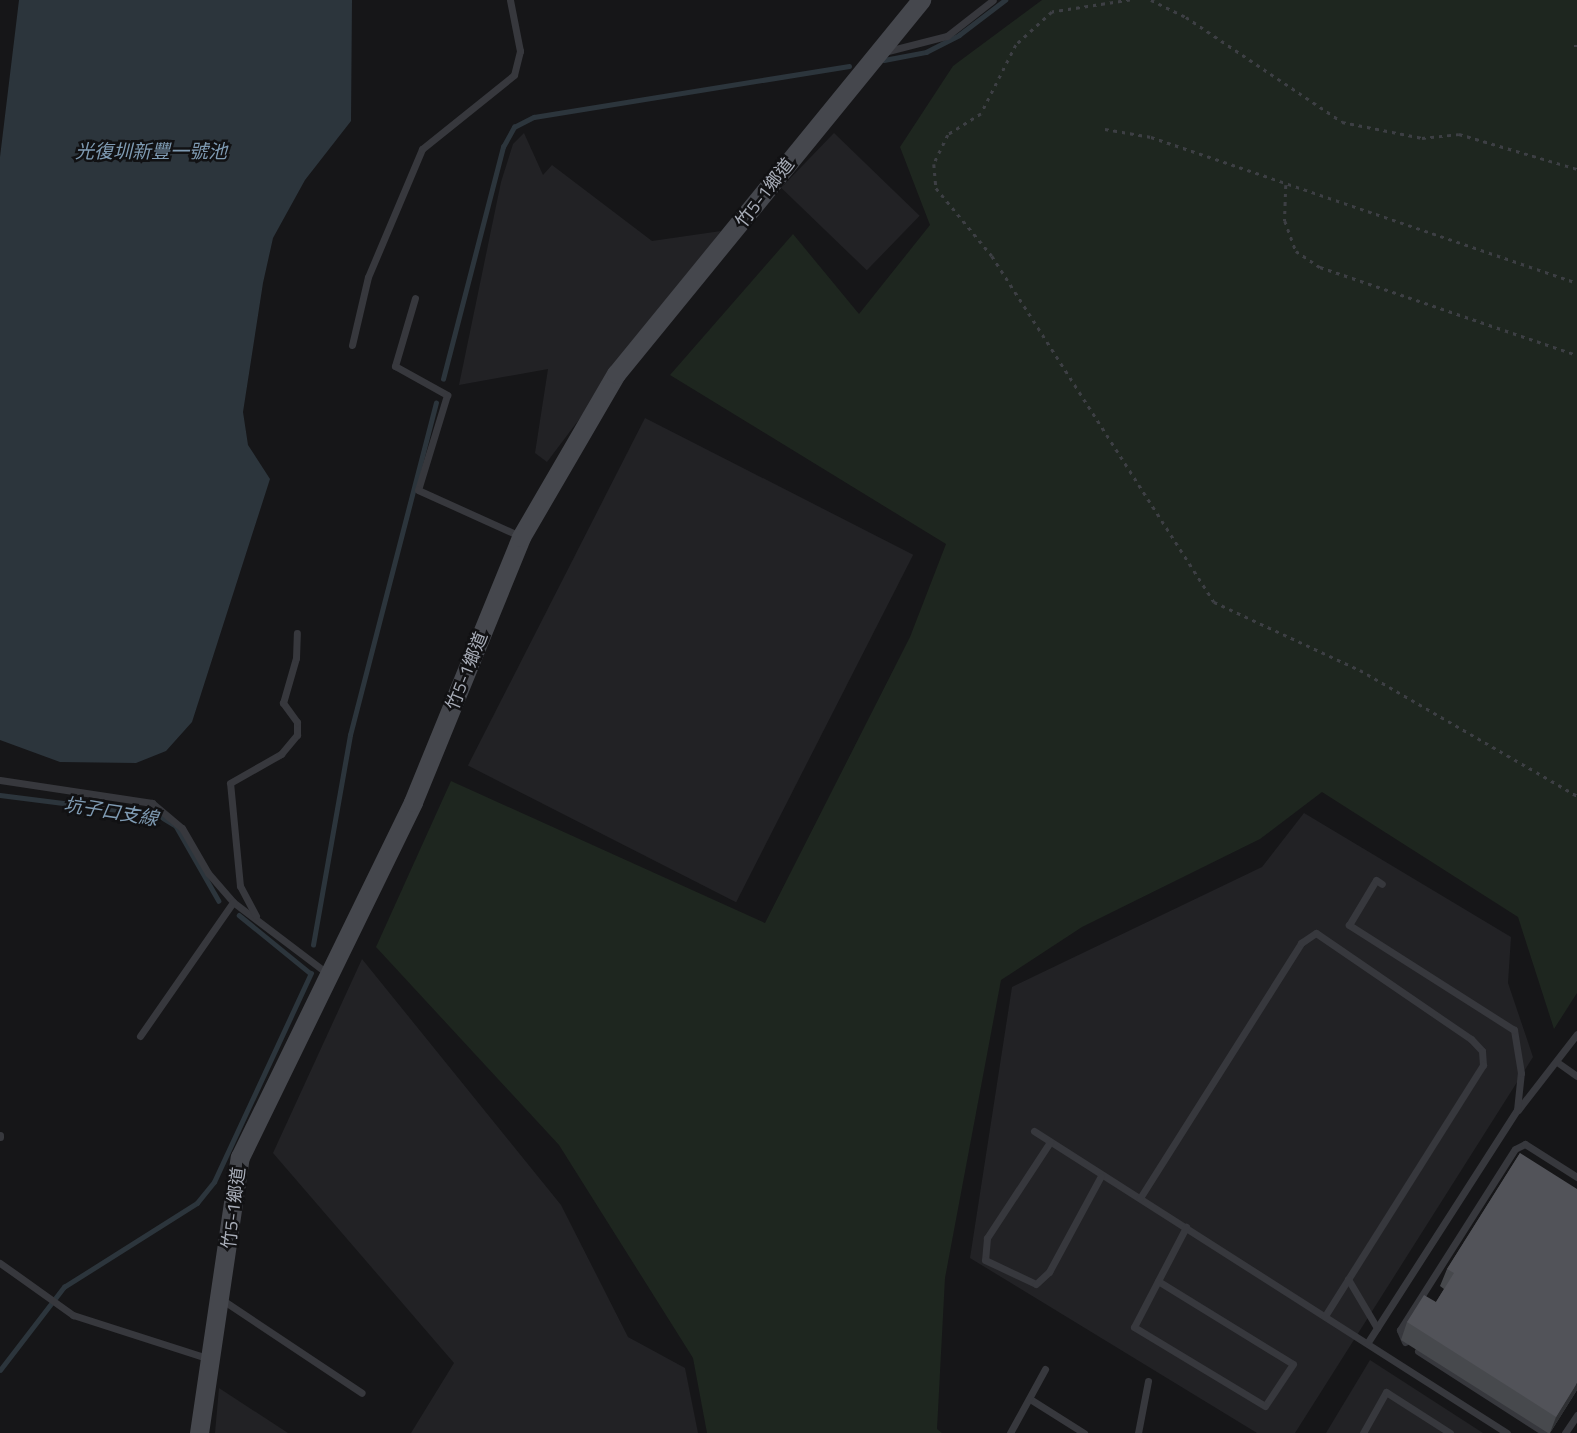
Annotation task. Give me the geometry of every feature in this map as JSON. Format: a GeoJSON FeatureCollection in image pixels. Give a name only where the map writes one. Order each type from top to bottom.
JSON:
{"type":"FeatureCollection","features":[{"type":"Feature","properties":{"kind":"street","name":"竹5-1鄉道"},"geometry":{"type":"LineString","coordinates":[[199,1433],[240,1157],[327,973],[413,802],[521,537],[616,374],[735,231],[873,55],[921,0]]}},
{"type":"Feature","properties":{"kind":"lane"},"geometry":{"type":"LineString","coordinates":[[352,345],[368,277],[422,149],[514,75],[520,51],[510,0]]}},
{"type":"Feature","properties":{"kind":"lane"},"geometry":{"type":"LineString","coordinates":[[873,55],[947,36],[993,0]]}},
{"type":"Feature","properties":{"kind":"lane"},"geometry":{"type":"LineString","coordinates":[[415,298],[396,366],[447,395],[418,490],[521,537]]}},
{"type":"Feature","properties":{"kind":"lane"},"geometry":{"type":"LineString","coordinates":[[256,917],[240,886],[230,783],[281,754],[297,736],[297,722],[283,703],[296,658],[297,633]]}},
{"type":"Feature","properties":{"kind":"lane"},"geometry":{"type":"LineString","coordinates":[[0,780],[152,803],[182,828],[208,873],[233,902],[327,973]]}},
{"type":"Feature","properties":{"kind":"lane"},"geometry":{"type":"LineString","coordinates":[[1382,884],[1377,880],[1349,925],[1514,1030],[1521,1073],[1517,1110]]}},
{"type":"Feature","properties":{"kind":"lane"},"geometry":{"type":"LineString","coordinates":[[140,1036],[233,902]]}},
{"type":"Feature","properties":{"kind":"lane"},"geometry":{"type":"LineString","coordinates":[[1140,1198],[1301,943],[1317,933],[1471,1039],[1482,1051],[1483,1065],[1325,1316]]}},
{"type":"Feature","properties":{"kind":"lane"},"geometry":{"type":"LineString","coordinates":[[1368,1342],[1517,1110],[1577,1034]]}},
{"type":"Feature","properties":{"kind":"lane"},"geometry":{"type":"LineString","coordinates":[[1557,1062],[1577,1076]]}},
{"type":"Feature","properties":{"kind":"lane"},"geometry":{"type":"LineString","coordinates":[[1034,1131],[1101,1177],[1186,1227],[1507,1433]]}},
{"type":"Feature","properties":{"kind":"lane"},"geometry":{"type":"LineString","coordinates":[[1050,1142],[987,1238],[985,1260],[1035,1283],[1049,1272],[1101,1177]]}},
{"type":"Feature","properties":{"kind":"lane"},"geometry":{"type":"LineString","coordinates":[[1545,1433],[1404,1342],[1400,1330],[1515,1149],[1525,1144],[1577,1177]]}},
{"type":"Feature","properties":{"kind":"lane"},"geometry":{"type":"LineString","coordinates":[[1158,1281],[1293,1364],[1265,1406],[1134,1327],[1186,1227]]}},
{"type":"Feature","properties":{"kind":"lane"},"geometry":{"type":"LineString","coordinates":[[0,1263],[74,1315],[210,1359]]}},
{"type":"Feature","properties":{"kind":"lane"},"geometry":{"type":"LineString","coordinates":[[1348,1279],[1377,1328]]}},
{"type":"Feature","properties":{"kind":"lane"},"geometry":{"type":"LineString","coordinates":[[220,1298],[362,1393]]}},
{"type":"Feature","properties":{"kind":"lane"},"geometry":{"type":"LineString","coordinates":[[1010,1433],[1045,1369]]}},
{"type":"Feature","properties":{"kind":"lane"},"geometry":{"type":"LineString","coordinates":[[1138,1433],[1148,1381]]}},
{"type":"Feature","properties":{"kind":"lane"},"geometry":{"type":"LineString","coordinates":[[1363,1433],[1386,1392],[1450,1433]]}},
{"type":"Feature","properties":{"kind":"lane"},"geometry":{"type":"LineString","coordinates":[[1030,1399],[1084,1433]]}},
{"type":"Feature","properties":{"kind":"lane"},"geometry":{"type":"LineString","coordinates":[[1565,1433],[1577,1415]]}},
{"type":"Feature","properties":{"kind":"path"},"geometry":{"type":"LineString","coordinates":[[1130,0],[1052,12],[1016,45],[981,114],[947,135],[934,164],[936,188],[992,256],[1214,602],[1360,670],[1577,796]]}},
{"type":"Feature","properties":{"kind":"path"},"geometry":{"type":"LineString","coordinates":[[1151,0],[1186,17],[1342,122],[1422,138],[1459,134],[1577,169]]}},
{"type":"Feature","properties":{"kind":"path"},"geometry":{"type":"LineString","coordinates":[[1105,129],[1151,137],[1577,283]]}},
{"type":"Feature","properties":{"kind":"path"},"geometry":{"type":"LineString","coordinates":[[1286,185],[1285,221],[1296,251],[1320,267],[1577,355]]}},
{"type":"Feature","properties":{"kind":"shaded area"},"geometry":{"type":"Polygon","coordinates":[[[1042,0],[1577,0],[1577,993],[1554,1029],[1518,917],[1322,792],[1260,839],[1082,927],[1001,980],[945,1278],[937,1429],[942,1433],[707,1433],[693,1358],[559,1145],[376,947],[451,781],[765,923],[910,637],[946,544],[670,375],[793,234],[859,314],[930,225],[900,147],[953,66],[1042,0]]]}},
{"type":"Feature","properties":{"kind":"shaded area"},"geometry":{"type":"Polygon","coordinates":[[[524,133],[543,175],[552,165],[652,241],[721,231],[547,462],[535,453],[548,369],[459,385],[501,182],[513,144],[524,133]]]}},
{"type":"Feature","properties":{"kind":"shaded area"},"geometry":{"type":"Polygon","coordinates":[[[834,133],[920,216],[867,270],[781,188],[834,133]]]}},
{"type":"Feature","properties":{"kind":"shaded area"},"geometry":{"type":"Polygon","coordinates":[[[645,418],[913,555],[736,902],[468,765],[645,418]]]}},
{"type":"Feature","properties":{"kind":"shaded area"},"geometry":{"type":"Polygon","coordinates":[[[1304,813],[1511,937],[1508,983],[1533,1057],[1295,1433],[1257,1433],[970,1258],[1012,987],[1262,867],[1304,813]]]}},
{"type":"Feature","properties":{"kind":"shaded area"},"geometry":{"type":"Polygon","coordinates":[[[362,959],[561,1205],[628,1337],[685,1368],[698,1433],[411,1433],[454,1363],[273,1153],[362,959]]]}},
{"type":"Feature","properties":{"kind":"shaded area"},"geometry":{"type":"Polygon","coordinates":[[[1370,1360],[1483,1433],[1326,1433],[1370,1360]]]}},
{"type":"Feature","properties":{"kind":"shaded area"},"geometry":{"type":"Polygon","coordinates":[[[219,1388],[288,1433],[215,1433],[219,1388]]]}},
{"type":"Feature","properties":{"kind":"water","name":"光復圳新豐一號池"},"geometry":{"type":"Polygon","coordinates":[[[19,0],[352,0],[351,121],[305,180],[273,238],[263,283],[243,412],[248,445],[270,479],[192,722],[166,751],[136,763],[60,762],[0,740],[0,157],[19,0]]]}},
{"type":"Feature","properties":{"kind":"building"},"geometry":{"type":"Polygon","coordinates":[[[1520,1153],[1577,1189],[1577,1383],[1556,1417],[1407,1322],[1424,1295],[1436,1302],[1454,1273],[1447,1269],[1520,1153]]]}},
{"type":"Feature","properties":{"kind":"waterway"},"geometry":{"type":"LineString","coordinates":[[884,60],[926,52],[959,35],[1005,0]]}},
{"type":"Feature","properties":{"kind":"waterway"},"geometry":{"type":"LineString","coordinates":[[443,379],[503,147],[514,127],[534,117],[849,66]]}},
{"type":"Feature","properties":{"kind":"waterway"},"geometry":{"type":"LineString","coordinates":[[313,945],[350,735],[436,403]]}},
{"type":"Feature","properties":{"kind":"waterway","name":"坑子口支線"},"geometry":{"type":"LineString","coordinates":[[0,795],[158,815],[176,826],[219,901]]}},
{"type":"Feature","properties":{"kind":"waterway","name":"坑子口支線"},"geometry":{"type":"LineString","coordinates":[[239,915],[310,973]]}},
{"type":"Feature","properties":{"kind":"waterway"},"geometry":{"type":"LineString","coordinates":[[0,1370],[64,1287],[197,1203],[214,1182],[311,973]]}}]}
